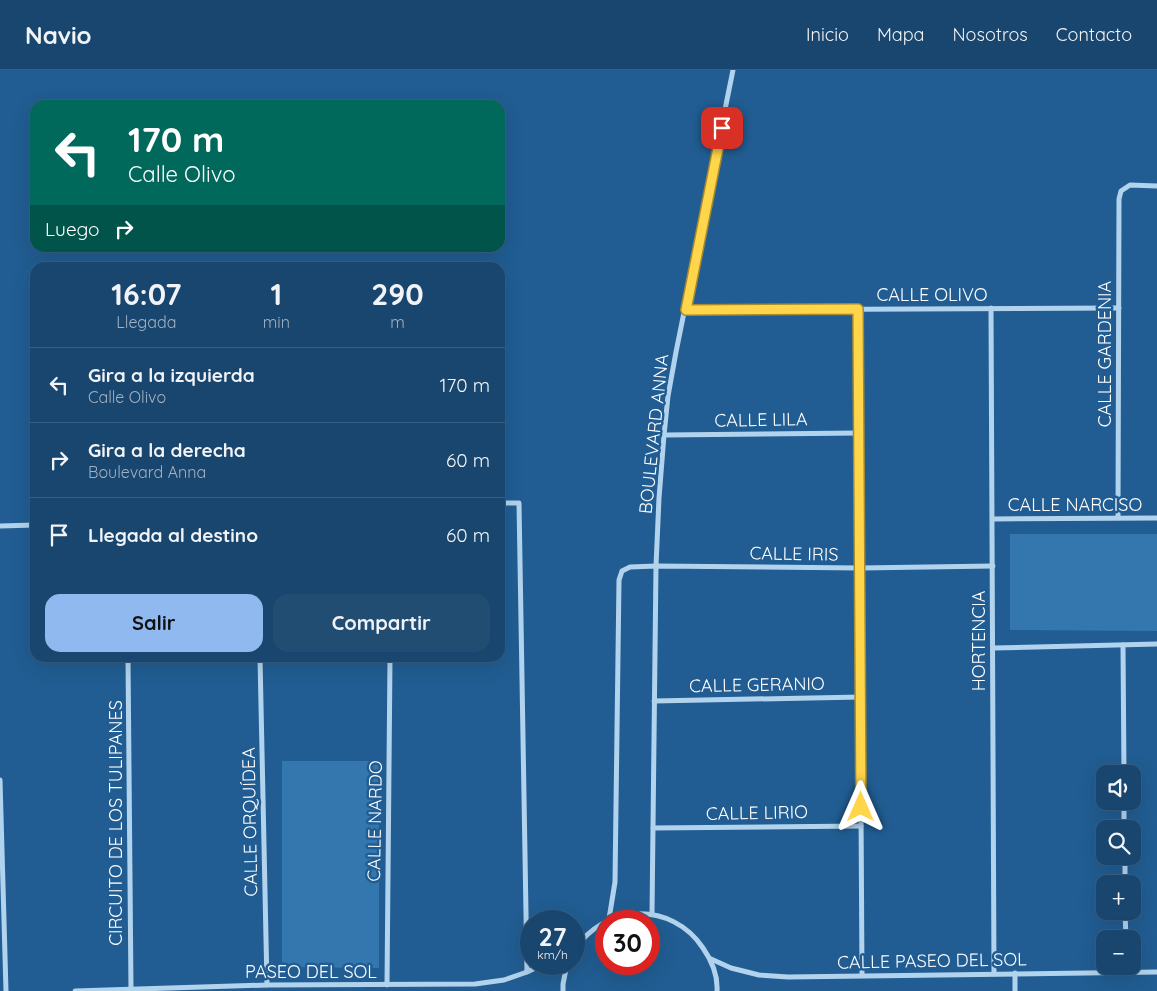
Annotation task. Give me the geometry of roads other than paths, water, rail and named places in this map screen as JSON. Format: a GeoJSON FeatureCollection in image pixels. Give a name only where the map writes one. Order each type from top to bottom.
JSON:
{"type":"FeatureCollection","features":[{"type":"Feature","properties":{"kind":"street","name":"BOULEVARD ANNA"},"geometry":{"type":"LineString","coordinates":[[652,910],[656,566],[658,498],[664,435],[668,396],[676,352],[733,70]]}},
{"type":"Feature","properties":{"kind":"street","name":"CALLE GARDENIA"},"geometry":{"type":"LineString","coordinates":[[1118,518],[1119,199],[1121,191],[1130,185],[1157,186]]}},
{"type":"Feature","properties":{"kind":"street","name":"HORTENCIA"},"geometry":{"type":"LineString","coordinates":[[991,308],[994,974]]}},
{"type":"Feature","properties":{"kind":"street","name":"CALLE OLIVO"},"geometry":{"type":"LineString","coordinates":[[686,310],[1119,308]]}},
{"type":"Feature","properties":{"kind":"street"},"geometry":{"type":"LineString","coordinates":[[858,309],[862,975]]}},
{"type":"Feature","properties":{"kind":"street","name":"CALLE LILA"},"geometry":{"type":"LineString","coordinates":[[664,435],[859,433]]}},
{"type":"Feature","properties":{"kind":"street"},"geometry":{"type":"LineString","coordinates":[[505,503],[519,503],[526,910]]}},
{"type":"Feature","properties":{"kind":"street","name":"CALLE NARCISO"},"geometry":{"type":"LineString","coordinates":[[993,519],[1157,518]]}},
{"type":"Feature","properties":{"kind":"street"},"geometry":{"type":"LineString","coordinates":[[0,526],[30,525]]}},
{"type":"Feature","properties":{"kind":"street"},"geometry":{"type":"LineString","coordinates":[[611,910],[615,882],[619,580],[622,571],[630,566],[656,566]]}},
{"type":"Feature","properties":{"kind":"street","name":"CALLE IRIS"},"geometry":{"type":"LineString","coordinates":[[656,566],[860,568],[993,566]]}},
{"type":"Feature","properties":{"kind":"street"},"geometry":{"type":"LineString","coordinates":[[993,648],[1157,644]]}},
{"type":"Feature","properties":{"kind":"street"},"geometry":{"type":"LineString","coordinates":[[1123,645],[1124,765]]}},
{"type":"Feature","properties":{"kind":"street","name":"CIRCUITO DE LOS TULIPANES"},"geometry":{"type":"LineString","coordinates":[[128,662],[131,988]]}},
{"type":"Feature","properties":{"kind":"street","name":"CALLE ORQUÍDEA"},"geometry":{"type":"LineString","coordinates":[[260,662],[267,985]]}},
{"type":"Feature","properties":{"kind":"street","name":"CALLE NARDO"},"geometry":{"type":"LineString","coordinates":[[387,985],[390,662]]}},
{"type":"Feature","properties":{"kind":"street","name":"CALLE GERANIO"},"geometry":{"type":"LineString","coordinates":[[654,701],[861,696]]}},
{"type":"Feature","properties":{"kind":"street"},"geometry":{"type":"LineString","coordinates":[[0,780],[6,991]]}},
{"type":"Feature","properties":{"kind":"street","name":"CALLE LIRIO"},"geometry":{"type":"LineString","coordinates":[[653,828],[861,826]]}},
{"type":"Feature","properties":{"kind":"street"},"geometry":{"type":"LineString","coordinates":[[660,917],[676,922],[696,937],[711,959],[716,973],[717,991]]}},
{"type":"Feature","properties":{"kind":"street"},"geometry":{"type":"LineString","coordinates":[[585,936],[595,928]]}},
{"type":"Feature","properties":{"kind":"street","name":"CALLE PASEO DEL SOL"},"geometry":{"type":"LineString","coordinates":[[711,959],[732,968],[759,975],[788,977],[994,974],[1096,970]]}},
{"type":"Feature","properties":{"kind":"street","name":"CALLE PASEO DEL SOL"},"geometry":{"type":"LineString","coordinates":[[1141,970],[1157,972]]}},
{"type":"Feature","properties":{"kind":"street"},"geometry":{"type":"LineString","coordinates":[[1014,973],[1015,991]]}},
{"type":"Feature","properties":{"kind":"street","name":"PASEO DEL SOL"},"geometry":{"type":"LineString","coordinates":[[75,991],[267,985],[475,984],[504,980],[520,974]]}},
{"type":"Feature","properties":{"kind":"street"},"geometry":{"type":"LineString","coordinates":[[563,991],[565,975]]}}]}
